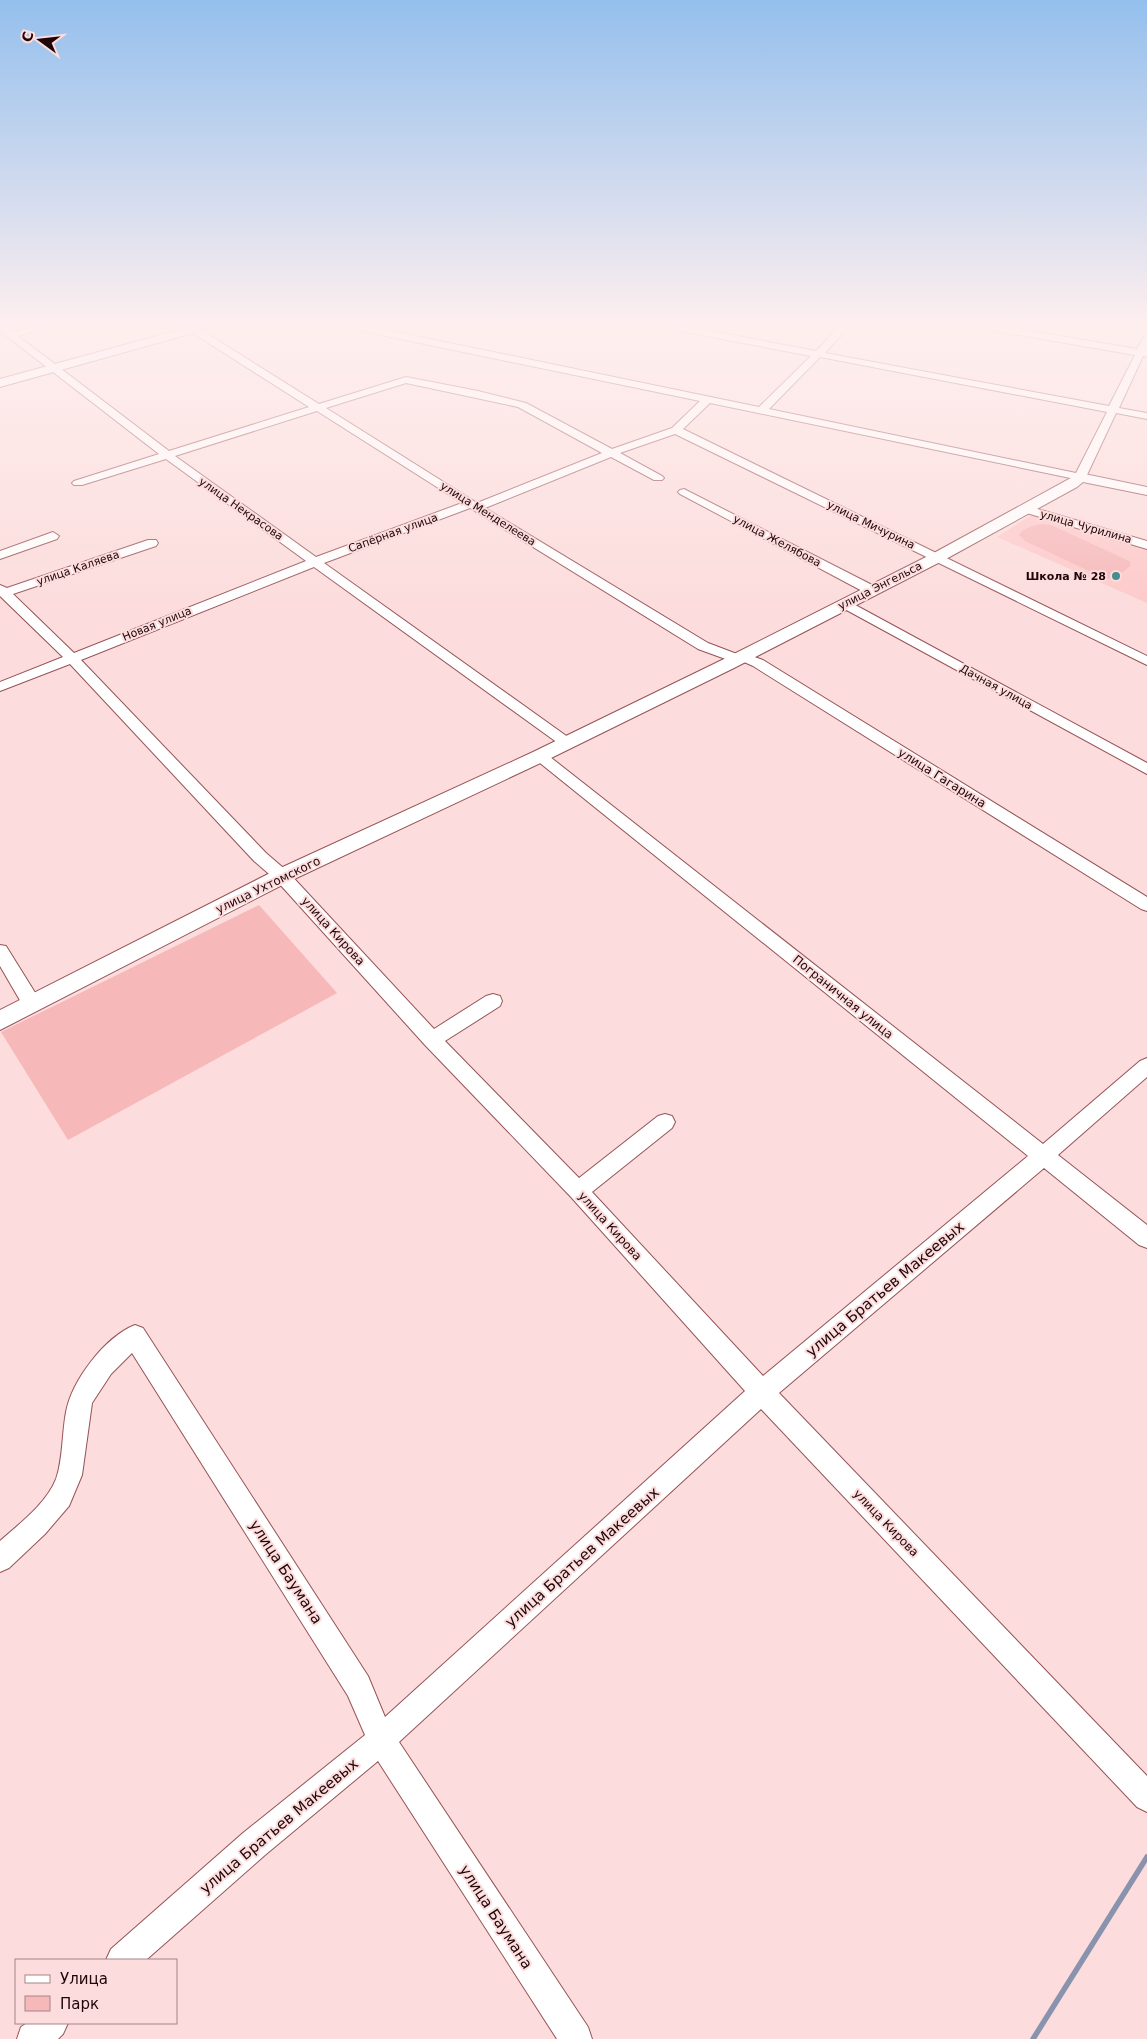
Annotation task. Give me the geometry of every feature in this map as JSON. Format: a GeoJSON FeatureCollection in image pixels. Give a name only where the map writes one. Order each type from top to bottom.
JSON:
{"type":"FeatureCollection","features":[{"type":"Feature","properties":{"kind":"main road"},"geometry":{"type":"LineString","coordinates":[[1080,477],[1147,491]]}},
{"type":"Feature","properties":{"kind":"main road","name":"улица Энгельса"},"geometry":{"type":"LineString","coordinates":[[540,756],[728,664],[736,658],[938,557],[1073,483],[1080,477]]}},
{"type":"Feature","properties":{"kind":"main road","name":"улица Ухтомского"},"geometry":{"type":"LineString","coordinates":[[0,1021],[282,876],[540,756]]}},
{"type":"Feature","properties":{"kind":"street","name":"улица Некрасова"},"geometry":{"type":"LineString","coordinates":[[125,423],[166,455],[567,743]]}},
{"type":"Feature","properties":{"kind":"street"},"geometry":{"type":"LineString","coordinates":[[78,483],[269,423]]}},
{"type":"Feature","properties":{"kind":"street","name":"улица Менделеева"},"geometry":{"type":"LineString","coordinates":[[342,423],[703,646],[736,658]]}},
{"type":"Feature","properties":{"kind":"street"},"geometry":{"type":"LineString","coordinates":[[554,423],[658,478]]}},
{"type":"Feature","properties":{"kind":"street","name":"Сапёрная улица"},"geometry":{"type":"LineString","coordinates":[[315,562],[676,430],[683,423]]}},
{"type":"Feature","properties":{"kind":"street"},"geometry":{"type":"LineString","coordinates":[[815,423],[1080,477],[1106,423]]}},
{"type":"Feature","properties":{"kind":"street","name":"улица Мичурина"},"geometry":{"type":"LineString","coordinates":[[676,430],[1147,661]]}},
{"type":"Feature","properties":{"kind":"street","name":"улица Желябова"},"geometry":{"type":"LineString","coordinates":[[684,492],[871,590]]}},
{"type":"Feature","properties":{"kind":"street","name":"улица Чурилина"},"geometry":{"type":"LineString","coordinates":[[1024,509],[1147,545]]}},
{"type":"Feature","properties":{"kind":"street"},"geometry":{"type":"LineString","coordinates":[[0,555],[53,536]]}},
{"type":"Feature","properties":{"kind":"street","name":"улица Каляева"},"geometry":{"type":"LineString","coordinates":[[72,658],[2,591],[152,543]]}},
{"type":"Feature","properties":{"kind":"street","name":"Новая улица"},"geometry":{"type":"LineString","coordinates":[[0,687],[315,562]]}},
{"type":"Feature","properties":{"kind":"street","name":"Дачная улица"},"geometry":{"type":"LineString","coordinates":[[846,604],[1147,769]]}},
{"type":"Feature","properties":{"kind":"street","name":"улица Гагарина"},"geometry":{"type":"LineString","coordinates":[[736,658],[743,657],[758,663],[1147,905]]}},
{"type":"Feature","properties":{"kind":"street","name":"улица Кирова"},"geometry":{"type":"LineString","coordinates":[[72,658],[260,857],[282,876],[432,1040],[578,1191],[762,1392],[1147,1797]]}},
{"type":"Feature","properties":{"kind":"street","name":"Пограничная улица"},"geometry":{"type":"LineString","coordinates":[[540,756],[1147,1238]]}},
{"type":"Feature","properties":{"kind":"street"},"geometry":{"type":"LineString","coordinates":[[0,951],[32,1004]]}},
{"type":"Feature","properties":{"kind":"street"},"geometry":{"type":"LineString","coordinates":[[432,1040],[493,1001]]}},
{"type":"Feature","properties":{"kind":"street","name":"улица Братьев Макеевых"},"geometry":{"type":"LineString","coordinates":[[123,1959],[254,1844],[381,1740],[762,1392],[1147,1066]]}},
{"type":"Feature","properties":{"kind":"street"},"geometry":{"type":"LineString","coordinates":[[578,1191],[665,1122]]}},
{"type":"Feature","properties":{"kind":"street","name":"улица Баумана"},"geometry":{"type":"LineString","coordinates":[[0,1559],[48,1512],[58,1499],[66,1485],[70,1469],[80,1404],[84,1394],[100,1371],[135,1336],[358,1686],[381,1740],[576,2039]]}},
{"type":"Feature","properties":{"kind":"street"},"geometry":{"type":"LineString","coordinates":[[34,2039],[51,2024]]}},
{"type":"Feature","properties":{"kind":"shaded area","name":"Школа № 28"},"geometry":{"type":"Polygon","coordinates":[[[1033,514],[1147,548],[1147,603],[997,537],[1033,514]]]}},
{"type":"Feature","properties":{"kind":"green space"},"geometry":{"type":"Polygon","coordinates":[[[1051,525],[1127,560],[1131,562],[1130,566],[1115,578],[1106,579],[1025,541],[1019,535],[1032,526],[1051,525]]]}},
{"type":"Feature","properties":{"kind":"green space"},"geometry":{"type":"Polygon","coordinates":[[[259,905],[337,993],[68,1140],[1,1032],[259,905]]]}},
{"type":"Feature","properties":{"kind":"waterway"},"geometry":{"type":"LineString","coordinates":[[1033,2039],[1147,1857]]}},
{"type":"Feature","properties":{"kind":"place","name":"Школа № 28"},"geometry":{"type":"Point","coordinates":[1116,576]}}]}
